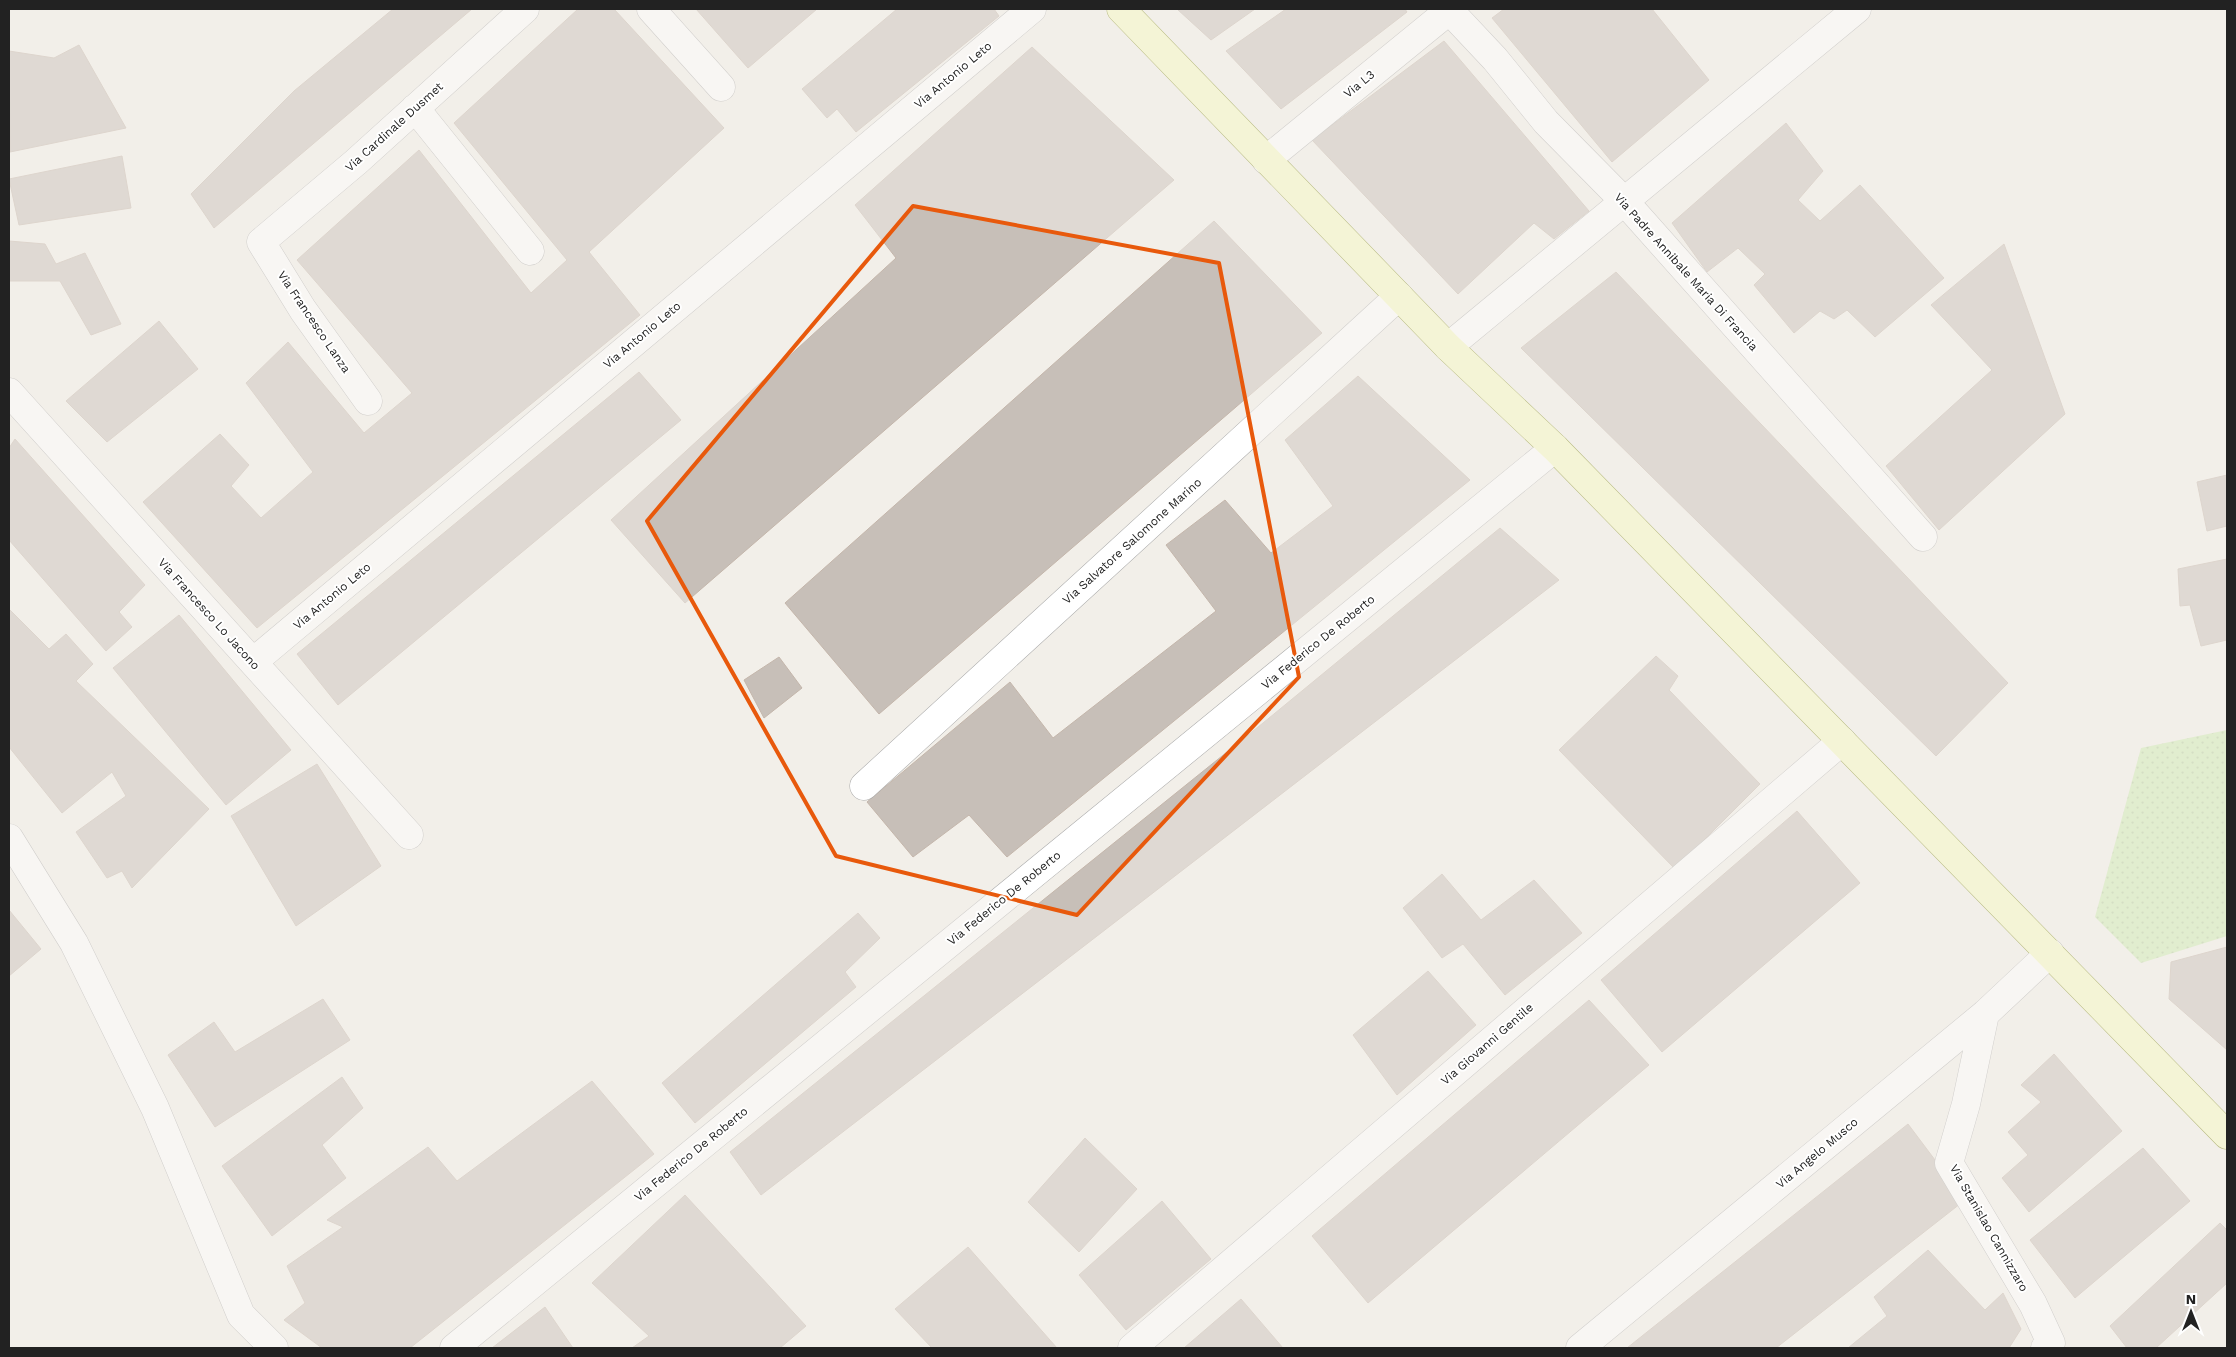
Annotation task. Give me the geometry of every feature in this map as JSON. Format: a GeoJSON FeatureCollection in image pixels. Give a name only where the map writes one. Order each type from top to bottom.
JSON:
{"type":"FeatureCollection","features":[{"type":"Feature","properties":{"kind":"main road"},"geometry":{"type":"LineString","coordinates":[[1121,9],[1448,347],[1555,448],[2227,1133]]}},
{"type":"Feature","properties":{"kind":"street","name":"Via Cardinale Dusmet"},"geometry":{"type":"LineString","coordinates":[[260,242],[356,162],[525,9]]}},
{"type":"Feature","properties":{"kind":"street"},"geometry":{"type":"LineString","coordinates":[[651,9],[721,87]]}},
{"type":"Feature","properties":{"kind":"street","name":"Via Antonio Leto"},"geometry":{"type":"LineString","coordinates":[[253,662],[1032,9]]}},
{"type":"Feature","properties":{"kind":"street","name":"Via L3"},"geometry":{"type":"LineString","coordinates":[[1266,160],[1449,9]]}},
{"type":"Feature","properties":{"kind":"street","name":"Via Padre Annibale Maria Di Francia"},"geometry":{"type":"LineString","coordinates":[[1449,9],[1495,59],[1546,122],[1624,202],[1923,537]]}},
{"type":"Feature","properties":{"kind":"street"},"geometry":{"type":"LineString","coordinates":[[1448,347],[1857,9]]}},
{"type":"Feature","properties":{"kind":"street"},"geometry":{"type":"LineString","coordinates":[[415,108],[530,251]]}},
{"type":"Feature","properties":{"kind":"street","name":"Via Francesco Lanza"},"geometry":{"type":"LineString","coordinates":[[260,242],[303,310],[368,401]]}},
{"type":"Feature","properties":{"kind":"street","name":"Via Salvatore Salomone Marino"},"geometry":{"type":"LineString","coordinates":[[864,786],[1399,296]]}},
{"type":"Feature","properties":{"kind":"street","name":"Via Francesco Lo Jacono"},"geometry":{"type":"LineString","coordinates":[[9,392],[410,835]]}},
{"type":"Feature","properties":{"kind":"street","name":"Via Federico De Roberto"},"geometry":{"type":"LineString","coordinates":[[454,1348],[1555,448]]}},
{"type":"Feature","properties":{"kind":"street","name":"Via Giovanni Gentile"},"geometry":{"type":"LineString","coordinates":[[1132,1348],[1842,741]]}},
{"type":"Feature","properties":{"kind":"street"},"geometry":{"type":"LineString","coordinates":[[9,838],[74,943],[155,1108],[241,1315],[274,1348]]}},
{"type":"Feature","properties":{"kind":"street","name":"Via Angelo Musco"},"geometry":{"type":"LineString","coordinates":[[1580,1348],[1985,1014],[2050,953]]}},
{"type":"Feature","properties":{"kind":"street","name":"Via Stanislao Cannizzaro"},"geometry":{"type":"LineString","coordinates":[[1985,1014],[1966,1104],[1949,1163],[2033,1304],[2051,1344],[2045,1348]]}},
{"type":"Feature","properties":{"kind":"highlighted area"},"geometry":{"type":"Polygon","coordinates":[[[913,206],[1219,263],[1299,677],[1077,915],[836,856],[647,521],[913,206]]]}},
{"type":"Feature","properties":{"kind":"green space"},"geometry":{"type":"Polygon","coordinates":[[[2227,730],[2227,936],[2141,963],[2095,917],[2141,748],[2227,730]]]}},
{"type":"Feature","properties":{"kind":"building"},"geometry":{"type":"Polygon","coordinates":[[[393,9],[472,9],[214,228],[191,194],[294,91],[393,9]]]}},
{"type":"Feature","properties":{"kind":"building"},"geometry":{"type":"Polygon","coordinates":[[[578,9],[614,9],[724,128],[589,252],[640,315],[257,628],[143,502],[220,434],[249,465],[231,486],[261,518],[313,472],[246,383],[288,342],[364,433],[412,393],[297,260],[419,150],[531,293],[567,260],[454,123],[578,9]]]}},
{"type":"Feature","properties":{"kind":"building"},"geometry":{"type":"Polygon","coordinates":[[[696,9],[817,9],[748,68],[696,9]]]}},
{"type":"Feature","properties":{"kind":"building"},"geometry":{"type":"Polygon","coordinates":[[[897,9],[994,9],[999,16],[856,132],[837,109],[827,118],[802,89],[897,9]]]}},
{"type":"Feature","properties":{"kind":"building"},"geometry":{"type":"Polygon","coordinates":[[[1177,9],[1255,9],[1211,40],[1177,9]]]}},
{"type":"Feature","properties":{"kind":"building"},"geometry":{"type":"Polygon","coordinates":[[[1286,9],[1405,9],[1407,12],[1281,109],[1226,51],[1286,9]]]}},
{"type":"Feature","properties":{"kind":"building"},"geometry":{"type":"Polygon","coordinates":[[[1504,9],[1652,9],[1709,80],[1612,162],[1492,18],[1504,9]]]}},
{"type":"Feature","properties":{"kind":"building"},"geometry":{"type":"Polygon","coordinates":[[[1444,41],[1589,211],[1554,239],[1534,223],[1458,294],[1312,140],[1444,41]]]}},
{"type":"Feature","properties":{"kind":"building"},"geometry":{"type":"Polygon","coordinates":[[[79,45],[126,128],[10,152],[9,51],[54,58],[79,45]]]}},
{"type":"Feature","properties":{"kind":"building"},"geometry":{"type":"Polygon","coordinates":[[[1032,47],[1174,180],[685,603],[611,520],[896,258],[855,205],[1032,47]]]}},
{"type":"Feature","properties":{"kind":"building"},"geometry":{"type":"Polygon","coordinates":[[[1786,123],[1823,171],[1798,200],[1820,221],[1860,185],[1944,278],[1875,337],[1847,310],[1834,319],[1820,311],[1794,333],[1754,285],[1765,274],[1738,248],[1707,272],[1672,223],[1786,123]]]}},
{"type":"Feature","properties":{"kind":"building"},"geometry":{"type":"Polygon","coordinates":[[[122,156],[131,208],[19,225],[9,179],[122,156]]]}},
{"type":"Feature","properties":{"kind":"building"},"geometry":{"type":"Polygon","coordinates":[[[1214,221],[1322,333],[879,714],[785,603],[1214,221]]]}},
{"type":"Feature","properties":{"kind":"building"},"geometry":{"type":"Polygon","coordinates":[[[9,241],[45,244],[56,264],[85,253],[121,324],[91,335],[60,281],[9,281],[9,241]]]}},
{"type":"Feature","properties":{"kind":"building"},"geometry":{"type":"Polygon","coordinates":[[[2004,244],[2065,414],[1939,530],[1886,466],[1992,370],[1931,305],[2004,244]]]}},
{"type":"Feature","properties":{"kind":"building"},"geometry":{"type":"Polygon","coordinates":[[[1616,272],[2008,683],[1936,756],[1521,348],[1616,272]]]}},
{"type":"Feature","properties":{"kind":"building"},"geometry":{"type":"Polygon","coordinates":[[[159,321],[198,369],[107,442],[66,401],[159,321]]]}},
{"type":"Feature","properties":{"kind":"building"},"geometry":{"type":"Polygon","coordinates":[[[639,372],[681,420],[338,705],[297,654],[639,372]]]}},
{"type":"Feature","properties":{"kind":"building"},"geometry":{"type":"Polygon","coordinates":[[[1358,376],[1470,480],[1007,857],[969,815],[913,857],[867,802],[1010,682],[1053,738],[1216,611],[1166,545],[1225,500],[1271,553],[1333,506],[1285,440],[1358,376]]]}},
{"type":"Feature","properties":{"kind":"building"},"geometry":{"type":"Polygon","coordinates":[[[15,439],[145,585],[119,612],[132,627],[106,651],[9,540],[9,448],[15,439]]]}},
{"type":"Feature","properties":{"kind":"building"},"geometry":{"type":"Polygon","coordinates":[[[2227,475],[2227,526],[2207,531],[2197,482],[2227,475]]]}},
{"type":"Feature","properties":{"kind":"building"},"geometry":{"type":"Polygon","coordinates":[[[1500,528],[1559,580],[761,1195],[730,1152],[1263,723],[1500,528]]]}},
{"type":"Feature","properties":{"kind":"building"},"geometry":{"type":"Polygon","coordinates":[[[2227,559],[2227,640],[2201,646],[2190,605],[2180,606],[2178,569],[2227,559]]]}},
{"type":"Feature","properties":{"kind":"building"},"geometry":{"type":"Polygon","coordinates":[[[9,609],[49,649],[66,634],[93,664],[76,681],[209,809],[132,888],[122,871],[107,878],[76,832],[126,796],[112,772],[62,813],[9,747],[9,609]]]}},
{"type":"Feature","properties":{"kind":"building"},"geometry":{"type":"Polygon","coordinates":[[[179,615],[291,750],[226,805],[113,668],[179,615]]]}},
{"type":"Feature","properties":{"kind":"building"},"geometry":{"type":"Polygon","coordinates":[[[1656,656],[1678,676],[1669,690],[1760,784],[1675,869],[1559,750],[1656,656]]]}},
{"type":"Feature","properties":{"kind":"building"},"geometry":{"type":"Polygon","coordinates":[[[779,657],[802,688],[764,718],[744,680],[779,657]]]}},
{"type":"Feature","properties":{"kind":"building"},"geometry":{"type":"Polygon","coordinates":[[[317,764],[381,866],[296,926],[231,816],[317,764]]]}},
{"type":"Feature","properties":{"kind":"building"},"geometry":{"type":"Polygon","coordinates":[[[1797,811],[1860,883],[1662,1052],[1601,980],[1797,811]]]}},
{"type":"Feature","properties":{"kind":"building"},"geometry":{"type":"Polygon","coordinates":[[[1442,874],[1481,920],[1534,880],[1582,933],[1505,995],[1463,944],[1442,958],[1403,908],[1442,874]]]}},
{"type":"Feature","properties":{"kind":"building"},"geometry":{"type":"Polygon","coordinates":[[[9,910],[41,949],[9,976],[9,910]]]}},
{"type":"Feature","properties":{"kind":"building"},"geometry":{"type":"Polygon","coordinates":[[[858,913],[880,938],[845,972],[856,987],[695,1123],[662,1083],[858,913]]]}},
{"type":"Feature","properties":{"kind":"building"},"geometry":{"type":"Polygon","coordinates":[[[2227,947],[2227,1050],[2169,999],[2171,962],[2227,947]]]}},
{"type":"Feature","properties":{"kind":"building"},"geometry":{"type":"Polygon","coordinates":[[[1428,971],[1476,1025],[1397,1095],[1353,1035],[1428,971]]]}},
{"type":"Feature","properties":{"kind":"building"},"geometry":{"type":"Polygon","coordinates":[[[323,999],[350,1040],[215,1127],[168,1055],[214,1022],[235,1052],[323,999]]]}},
{"type":"Feature","properties":{"kind":"building"},"geometry":{"type":"Polygon","coordinates":[[[1589,1000],[1649,1065],[1368,1303],[1312,1236],[1589,1000]]]}},
{"type":"Feature","properties":{"kind":"building"},"geometry":{"type":"Polygon","coordinates":[[[2054,1054],[2122,1131],[2029,1212],[2002,1178],[2028,1155],[2008,1132],[2041,1102],[2021,1085],[2054,1054]]]}},
{"type":"Feature","properties":{"kind":"building"},"geometry":{"type":"Polygon","coordinates":[[[342,1077],[363,1108],[322,1145],[346,1178],[272,1236],[222,1166],[342,1077]]]}},
{"type":"Feature","properties":{"kind":"building"},"geometry":{"type":"Polygon","coordinates":[[[592,1081],[654,1154],[410,1348],[322,1348],[284,1320],[305,1303],[287,1266],[343,1227],[327,1220],[428,1147],[457,1181],[592,1081]]]}},
{"type":"Feature","properties":{"kind":"building"},"geometry":{"type":"Polygon","coordinates":[[[1908,1124],[1965,1200],[1776,1348],[1627,1348],[1908,1124]]]}},
{"type":"Feature","properties":{"kind":"building"},"geometry":{"type":"Polygon","coordinates":[[[1085,1138],[1137,1189],[1079,1252],[1028,1202],[1085,1138]]]}},
{"type":"Feature","properties":{"kind":"building"},"geometry":{"type":"Polygon","coordinates":[[[2143,1148],[2190,1201],[2075,1298],[2030,1240],[2143,1148]]]}},
{"type":"Feature","properties":{"kind":"building"},"geometry":{"type":"Polygon","coordinates":[[[685,1195],[806,1326],[780,1348],[632,1348],[649,1336],[592,1283],[685,1195]]]}},
{"type":"Feature","properties":{"kind":"building"},"geometry":{"type":"Polygon","coordinates":[[[1162,1201],[1211,1259],[1126,1330],[1079,1275],[1162,1201]]]}},
{"type":"Feature","properties":{"kind":"building"},"geometry":{"type":"Polygon","coordinates":[[[2220,1223],[2227,1230],[2227,1283],[2156,1348],[2127,1348],[2110,1326],[2220,1223]]]}},
{"type":"Feature","properties":{"kind":"building"},"geometry":{"type":"Polygon","coordinates":[[[968,1247],[1057,1348],[932,1348],[895,1309],[968,1247]]]}},
{"type":"Feature","properties":{"kind":"building"},"geometry":{"type":"Polygon","coordinates":[[[1928,1250],[1985,1310],[2003,1293],[2021,1329],[2009,1348],[1848,1348],[1887,1316],[1874,1297],[1928,1250]]]}},
{"type":"Feature","properties":{"kind":"building"},"geometry":{"type":"Polygon","coordinates":[[[1241,1299],[1283,1348],[1184,1348],[1241,1299]]]}},
{"type":"Feature","properties":{"kind":"building"},"geometry":{"type":"Polygon","coordinates":[[[545,1307],[573,1348],[492,1348],[545,1307]]]}}]}
